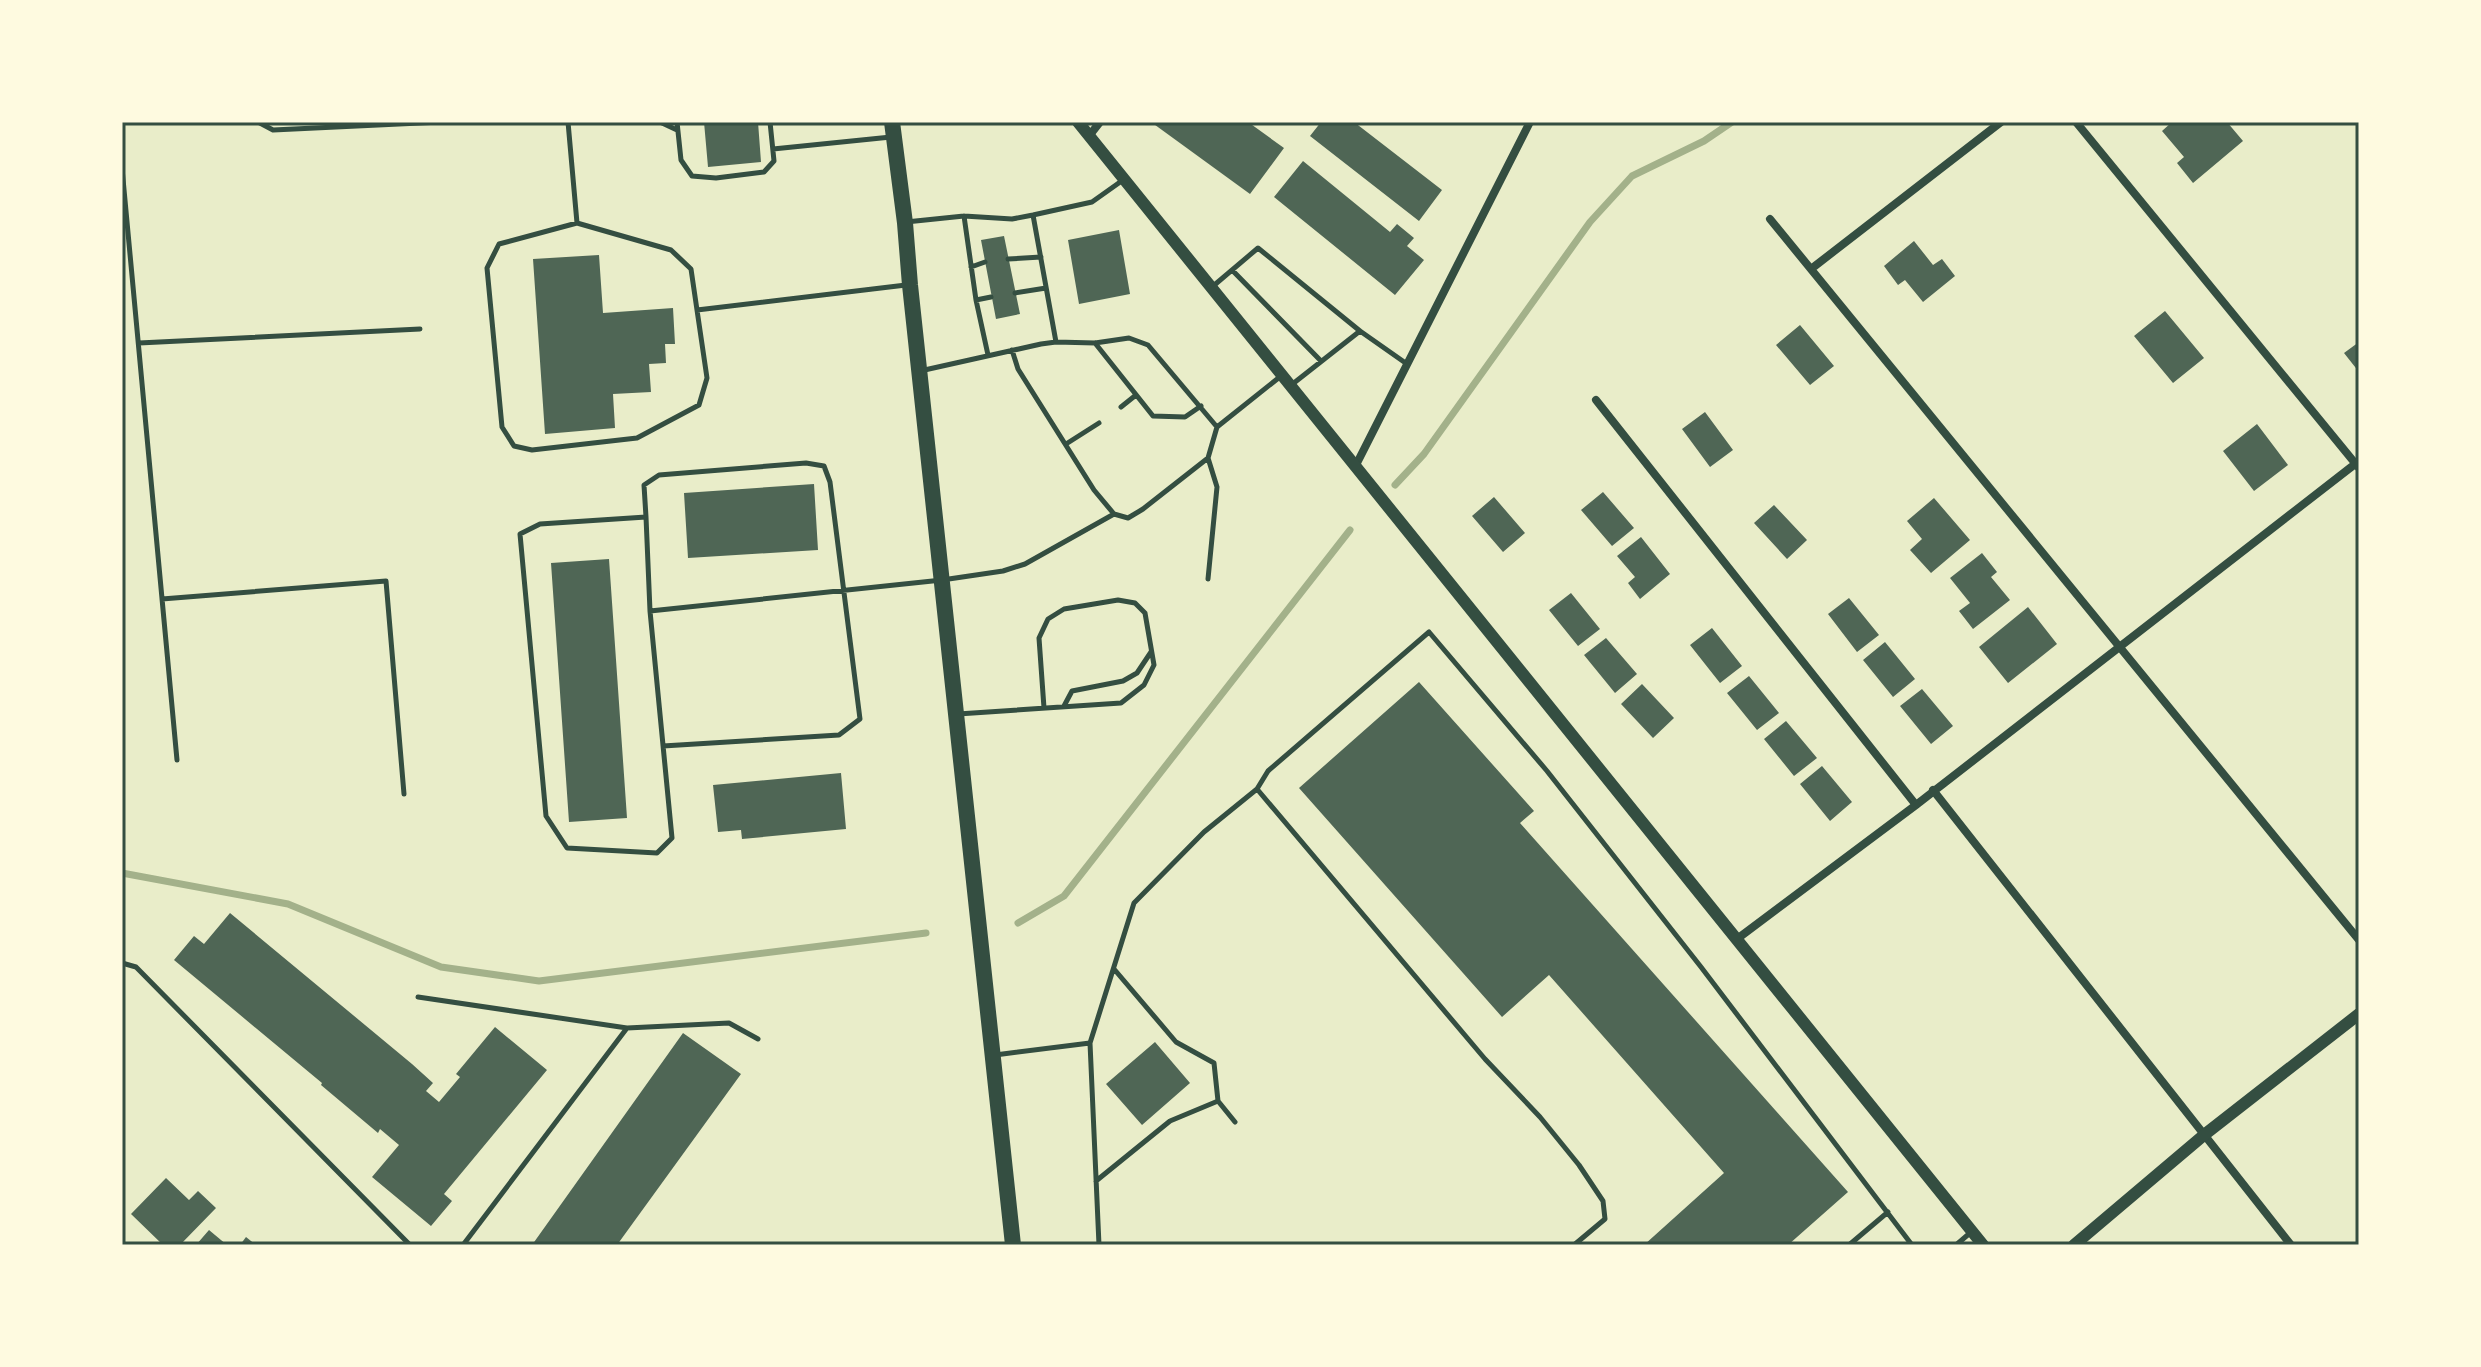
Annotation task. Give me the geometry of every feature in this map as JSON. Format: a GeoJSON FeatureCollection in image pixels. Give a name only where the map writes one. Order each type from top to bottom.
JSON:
{"type":"FeatureCollection","features":[{"type":"Feature","properties":{"kind":"main road"},"geometry":{"type":"LineString","coordinates":[[893,129],[1013,1245]]}},
{"type":"Feature","properties":{"kind":"street"},"geometry":{"type":"LineString","coordinates":[[1078,122],[1983,1245]]}},
{"type":"Feature","properties":{"kind":"street"},"geometry":{"type":"LineString","coordinates":[[1089,136],[1100,122]]}},
{"type":"Feature","properties":{"kind":"street"},"geometry":{"type":"LineString","coordinates":[[1354,468],[1530,122]]}},
{"type":"Feature","properties":{"kind":"street"},"geometry":{"type":"LineString","coordinates":[[1811,269],[2001,122]]}},
{"type":"Feature","properties":{"kind":"street"},"geometry":{"type":"LineString","coordinates":[[1737,939],[2358,465],[2076,122]]}},
{"type":"Feature","properties":{"kind":"street"},"geometry":{"type":"LineString","coordinates":[[1770,219],[2359,940]]}},
{"type":"Feature","properties":{"kind":"street"},"geometry":{"type":"LineString","coordinates":[[1596,400],[1916,805]]}},
{"type":"Feature","properties":{"kind":"street"},"geometry":{"type":"LineString","coordinates":[[1933,790],[2291,1245]]}},
{"type":"Feature","properties":{"kind":"street"},"geometry":{"type":"LineString","coordinates":[[2074,1245],[2204,1135],[2359,1014]]}},
{"type":"Feature","properties":{"kind":"lane"},"geometry":{"type":"LineString","coordinates":[[258,122],[273,130],[441,122]]}},
{"type":"Feature","properties":{"kind":"lane"},"geometry":{"type":"LineString","coordinates":[[568,122],[577,223]]}},
{"type":"Feature","properties":{"kind":"lane"},"geometry":{"type":"LineString","coordinates":[[660,122],[677,130]]}},
{"type":"Feature","properties":{"kind":"lane"},"geometry":{"type":"LineString","coordinates":[[677,122],[681,160],[692,176],[716,178],[764,172],[774,161],[770,122]]}},
{"type":"Feature","properties":{"kind":"lane"},"geometry":{"type":"LineString","coordinates":[[773,149],[893,129]]}},
{"type":"Feature","properties":{"kind":"lane"},"geometry":{"type":"LineString","coordinates":[[122,168],[177,760]]}},
{"type":"Feature","properties":{"kind":"lane"},"geometry":{"type":"LineString","coordinates":[[905,223],[964,216],[1012,219],[1033,215],[1092,202],[1124,180]]}},
{"type":"Feature","properties":{"kind":"lane"},"geometry":{"type":"LineString","coordinates":[[1033,215],[1056,342]]}},
{"type":"Feature","properties":{"kind":"lane"},"geometry":{"type":"LineString","coordinates":[[964,216],[976,300],[988,355]]}},
{"type":"Feature","properties":{"kind":"lane"},"geometry":{"type":"LineString","coordinates":[[577,223],[671,250],[691,269],[707,378],[699,405],[637,438],[532,450],[514,446],[502,427],[487,268],[499,244],[577,223]]}},
{"type":"Feature","properties":{"kind":"lane"},"geometry":{"type":"LineString","coordinates":[[1211,288],[1258,248],[1360,331],[1407,364]]}},
{"type":"Feature","properties":{"kind":"lane"},"geometry":{"type":"LineString","coordinates":[[1008,259],[1041,257]]}},
{"type":"Feature","properties":{"kind":"lane"},"geometry":{"type":"LineString","coordinates":[[971,267],[985,262]]}},
{"type":"Feature","properties":{"kind":"lane"},"geometry":{"type":"LineString","coordinates":[[1232,270],[1321,361]]}},
{"type":"Feature","properties":{"kind":"lane"},"geometry":{"type":"LineString","coordinates":[[697,310],[910,285]]}},
{"type":"Feature","properties":{"kind":"lane"},"geometry":{"type":"LineString","coordinates":[[1015,293],[1046,288]]}},
{"type":"Feature","properties":{"kind":"lane"},"geometry":{"type":"LineString","coordinates":[[976,300],[991,297]]}},
{"type":"Feature","properties":{"kind":"lane"},"geometry":{"type":"LineString","coordinates":[[139,343],[420,329]]}},
{"type":"Feature","properties":{"kind":"lane"},"geometry":{"type":"LineString","coordinates":[[1208,579],[1217,487],[1208,458],[1217,427],[1285,381],[1321,361],[1360,331]]}},
{"type":"Feature","properties":{"kind":"lane"},"geometry":{"type":"LineString","coordinates":[[919,371],[1056,342],[1095,343],[1129,338],[1148,345],[1217,427]]}},
{"type":"Feature","properties":{"kind":"lane"},"geometry":{"type":"LineString","coordinates":[[1095,343],[1153,416],[1185,417],[1201,406]]}},
{"type":"Feature","properties":{"kind":"lane"},"geometry":{"type":"LineString","coordinates":[[1012,350],[1018,369],[1094,490],[1114,514],[1128,518],[1208,458]]}},
{"type":"Feature","properties":{"kind":"lane"},"geometry":{"type":"LineString","coordinates":[[1121,407],[1136,395]]}},
{"type":"Feature","properties":{"kind":"lane"},"geometry":{"type":"LineString","coordinates":[[1066,444],[1099,423]]}},
{"type":"Feature","properties":{"kind":"lane"},"geometry":{"type":"LineString","coordinates":[[646,517],[540,524],[520,534],[546,816],[567,848],[657,853],[672,838],[663,746],[650,611],[646,517],[644,485],[659,475],[806,463],[824,466],[830,482],[860,719],[839,735],[663,746]]}},
{"type":"Feature","properties":{"kind":"lane"},"geometry":{"type":"LineString","coordinates":[[650,611],[1003,571],[1025,564],[1114,514]]}},
{"type":"Feature","properties":{"kind":"lane"},"geometry":{"type":"LineString","coordinates":[[162,599],[386,581],[404,794]]}},
{"type":"Feature","properties":{"kind":"lane"},"geometry":{"type":"LineString","coordinates":[[956,714],[1121,703],[1144,685],[1154,665],[1145,613],[1135,603],[1118,600],[1064,609],[1048,619],[1039,638],[1044,708]]}},
{"type":"Feature","properties":{"kind":"lane"},"geometry":{"type":"LineString","coordinates":[[1099,1245],[1090,1043],[1134,903],[1204,832],[1257,789],[1268,771],[1429,632],[1547,771],[1701,967],[1912,1245]]}},
{"type":"Feature","properties":{"kind":"lane"},"geometry":{"type":"LineString","coordinates":[[1064,707],[1072,691],[1123,681],[1137,673],[1151,651]]}},
{"type":"Feature","properties":{"kind":"lane"},"geometry":{"type":"LineString","coordinates":[[1257,789],[1485,1059],[1540,1117],[1579,1165],[1603,1201],[1605,1219],[1574,1245]]}},
{"type":"Feature","properties":{"kind":"lane"},"geometry":{"type":"LineString","coordinates":[[122,963],[136,967],[410,1245]]}},
{"type":"Feature","properties":{"kind":"lane"},"geometry":{"type":"LineString","coordinates":[[1113,968],[1176,1042],[1214,1063],[1218,1101],[1235,1122]]}},
{"type":"Feature","properties":{"kind":"lane"},"geometry":{"type":"LineString","coordinates":[[418,997],[627,1028],[729,1023],[758,1039]]}},
{"type":"Feature","properties":{"kind":"lane"},"geometry":{"type":"LineString","coordinates":[[463,1245],[627,1028]]}},
{"type":"Feature","properties":{"kind":"lane"},"geometry":{"type":"LineString","coordinates":[[993,1055],[1090,1043]]}},
{"type":"Feature","properties":{"kind":"lane"},"geometry":{"type":"LineString","coordinates":[[1096,1181],[1170,1121],[1218,1101]]}},
{"type":"Feature","properties":{"kind":"lane"},"geometry":{"type":"LineString","coordinates":[[1849,1245],[1888,1212]]}},
{"type":"Feature","properties":{"kind":"lane"},"geometry":{"type":"LineString","coordinates":[[1956,1245],[1972,1232]]}},
{"type":"Feature","properties":{"kind":"building"},"geometry":{"type":"Polygon","coordinates":[[[704,122],[758,122],[761,162],[708,167],[704,122]]]}},
{"type":"Feature","properties":{"kind":"building"},"geometry":{"type":"Polygon","coordinates":[[[1151,122],[1248,122],[1284,148],[1250,194],[1151,122]]]}},
{"type":"Feature","properties":{"kind":"building"},"geometry":{"type":"Polygon","coordinates":[[[1321,122],[1354,122],[1442,190],[1419,221],[1310,136],[1321,122]]]}},
{"type":"Feature","properties":{"kind":"building"},"geometry":{"type":"Polygon","coordinates":[[[2172,122],[2199,122],[2202,125],[2206,122],[2227,122],[2243,141],[2193,183],[2177,163],[2184,157],[2162,131],[2172,122]]]}},
{"type":"Feature","properties":{"kind":"building"},"geometry":{"type":"Polygon","coordinates":[[[1303,161],[1390,232],[1397,224],[1414,238],[1407,246],[1424,260],[1395,295],[1274,197],[1303,161]]]}},
{"type":"Feature","properties":{"kind":"building"},"geometry":{"type":"Polygon","coordinates":[[[1119,230],[1130,294],[1079,304],[1068,240],[1119,230]]]}},
{"type":"Feature","properties":{"kind":"building"},"geometry":{"type":"Polygon","coordinates":[[[1004,236],[1020,314],[996,319],[981,240],[1004,236]]]}},
{"type":"Feature","properties":{"kind":"building"},"geometry":{"type":"Polygon","coordinates":[[[1914,241],[1933,265],[1942,259],[1955,276],[1923,302],[1905,280],[1898,285],[1884,266],[1914,241]]]}},
{"type":"Feature","properties":{"kind":"building"},"geometry":{"type":"Polygon","coordinates":[[[599,255],[603,313],[673,308],[675,344],[665,344],[666,363],[649,364],[651,392],[613,394],[615,428],[545,434],[533,259],[599,255]]]}},
{"type":"Feature","properties":{"kind":"building"},"geometry":{"type":"Polygon","coordinates":[[[2165,311],[2204,358],[2173,383],[2134,336],[2165,311]]]}},
{"type":"Feature","properties":{"kind":"building"},"geometry":{"type":"Polygon","coordinates":[[[1800,325],[1834,366],[1810,385],[1776,345],[1800,325]]]}},
{"type":"Feature","properties":{"kind":"building"},"geometry":{"type":"Polygon","coordinates":[[[2359,342],[2359,372],[2344,353],[2359,342]]]}},
{"type":"Feature","properties":{"kind":"building"},"geometry":{"type":"Polygon","coordinates":[[[1705,412],[1733,450],[1710,467],[1682,429],[1705,412]]]}},
{"type":"Feature","properties":{"kind":"building"},"geometry":{"type":"Polygon","coordinates":[[[2257,424],[2288,465],[2254,491],[2223,451],[2257,424]]]}},
{"type":"Feature","properties":{"kind":"building"},"geometry":{"type":"Polygon","coordinates":[[[814,484],[818,550],[688,558],[684,493],[814,484]]]}},
{"type":"Feature","properties":{"kind":"building"},"geometry":{"type":"Polygon","coordinates":[[[1603,492],[1634,528],[1612,546],[1581,510],[1603,492]]]}},
{"type":"Feature","properties":{"kind":"building"},"geometry":{"type":"Polygon","coordinates":[[[1494,497],[1525,533],[1503,552],[1472,516],[1494,497]]]}},
{"type":"Feature","properties":{"kind":"building"},"geometry":{"type":"Polygon","coordinates":[[[1934,498],[1970,540],[1931,573],[1910,550],[1922,539],[1907,521],[1934,498]]]}},
{"type":"Feature","properties":{"kind":"building"},"geometry":{"type":"Polygon","coordinates":[[[1774,505],[1807,540],[1787,559],[1754,523],[1774,505]]]}},
{"type":"Feature","properties":{"kind":"building"},"geometry":{"type":"Polygon","coordinates":[[[1641,537],[1670,574],[1640,599],[1628,583],[1635,577],[1617,556],[1641,537]]]}},
{"type":"Feature","properties":{"kind":"building"},"geometry":{"type":"Polygon","coordinates":[[[1982,553],[1997,572],[1991,577],[2010,600],[1973,629],[1959,611],[1970,603],[1950,578],[1982,553]]]}},
{"type":"Feature","properties":{"kind":"building"},"geometry":{"type":"Polygon","coordinates":[[[609,559],[627,818],[569,822],[551,563],[609,559]]]}},
{"type":"Feature","properties":{"kind":"building"},"geometry":{"type":"Polygon","coordinates":[[[1571,593],[1600,629],[1578,646],[1549,610],[1571,593]]]}},
{"type":"Feature","properties":{"kind":"building"},"geometry":{"type":"Polygon","coordinates":[[[1849,598],[1879,635],[1857,652],[1828,614],[1849,598]]]}},
{"type":"Feature","properties":{"kind":"building"},"geometry":{"type":"Polygon","coordinates":[[[2028,607],[2057,644],[2008,683],[1979,647],[2028,607]]]}},
{"type":"Feature","properties":{"kind":"building"},"geometry":{"type":"Polygon","coordinates":[[[1712,628],[1742,666],[1720,683],[1690,645],[1712,628]]]}},
{"type":"Feature","properties":{"kind":"building"},"geometry":{"type":"Polygon","coordinates":[[[1606,638],[1637,674],[1615,693],[1584,655],[1606,638]]]}},
{"type":"Feature","properties":{"kind":"building"},"geometry":{"type":"Polygon","coordinates":[[[1885,642],[1915,679],[1893,697],[1863,660],[1885,642]]]}},
{"type":"Feature","properties":{"kind":"building"},"geometry":{"type":"Polygon","coordinates":[[[1749,676],[1779,713],[1757,730],[1727,693],[1749,676]]]}},
{"type":"Feature","properties":{"kind":"building"},"geometry":{"type":"Polygon","coordinates":[[[1419,682],[1534,811],[1520,823],[1848,1192],[1788,1245],[1644,1245],[1724,1173],[1549,975],[1502,1017],[1299,788],[1419,682]]]}},
{"type":"Feature","properties":{"kind":"building"},"geometry":{"type":"Polygon","coordinates":[[[1642,684],[1674,718],[1653,738],[1621,704],[1642,684]]]}},
{"type":"Feature","properties":{"kind":"building"},"geometry":{"type":"Polygon","coordinates":[[[1922,689],[1953,726],[1931,744],[1900,706],[1922,689]]]}},
{"type":"Feature","properties":{"kind":"building"},"geometry":{"type":"Polygon","coordinates":[[[1786,721],[1817,758],[1794,776],[1764,739],[1786,721]]]}},
{"type":"Feature","properties":{"kind":"building"},"geometry":{"type":"Polygon","coordinates":[[[1822,766],[1852,802],[1830,821],[1800,784],[1822,766]]]}},
{"type":"Feature","properties":{"kind":"building"},"geometry":{"type":"Polygon","coordinates":[[[841,773],[846,829],[742,839],[741,830],[718,832],[713,785],[841,773]]]}},
{"type":"Feature","properties":{"kind":"building"},"geometry":{"type":"Polygon","coordinates":[[[230,913],[412,1064],[433,1083],[426,1091],[439,1102],[460,1077],[456,1074],[495,1027],[547,1070],[444,1194],[452,1201],[431,1226],[372,1177],[399,1145],[380,1129],[378,1133],[174,960],[194,936],[204,944],[230,913]]]}},
{"type":"Feature","properties":{"kind":"building"},"geometry":{"type":"Polygon","coordinates":[[[683,1033],[741,1074],[617,1245],[532,1245],[683,1033]]]}},
{"type":"Feature","properties":{"kind":"building"},"geometry":{"type":"Polygon","coordinates":[[[1155,1042],[1190,1083],[1142,1125],[1106,1084],[1155,1042]]]}},
{"type":"Feature","properties":{"kind":"building"},"geometry":{"type":"Polygon","coordinates":[[[166,1178],[189,1200],[198,1191],[216,1208],[180,1245],[163,1245],[131,1214],[166,1178]]]}},
{"type":"Feature","properties":{"kind":"building"},"geometry":{"type":"Polygon","coordinates":[[[209,1230],[227,1245],[196,1245],[209,1230]]]}},
{"type":"Feature","properties":{"kind":"building"},"geometry":{"type":"Polygon","coordinates":[[[246,1237],[256,1245],[240,1245],[246,1237]]]}},
{"type":"Feature","properties":{"kind":"waterway"},"geometry":{"type":"LineString","coordinates":[[1395,485],[1424,454],[1590,222],[1632,176],[1704,141],[1732,122]]}},
{"type":"Feature","properties":{"kind":"waterway"},"geometry":{"type":"LineString","coordinates":[[1018,923],[1064,896],[1350,530]]}},
{"type":"Feature","properties":{"kind":"waterway"},"geometry":{"type":"LineString","coordinates":[[122,873],[288,904],[441,967],[539,981],[926,933]]}}]}
